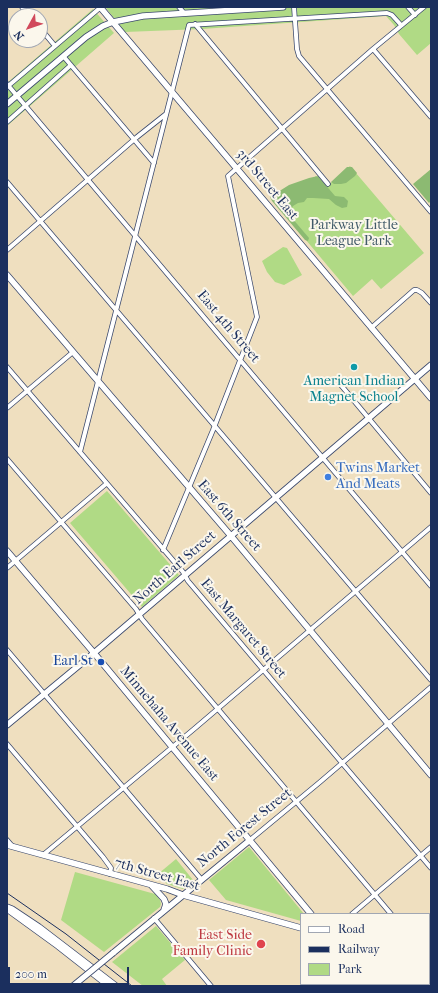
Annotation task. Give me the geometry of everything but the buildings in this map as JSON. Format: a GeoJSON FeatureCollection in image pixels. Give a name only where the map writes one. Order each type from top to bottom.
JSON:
{"type":"FeatureCollection","features":[{"type":"Feature","properties":{"kind":"street"},"geometry":{"type":"LineString","coordinates":[[8,85],[100,7]]}},
{"type":"Feature","properties":{"kind":"street","name":"3rd Street East"},"geometry":{"type":"LineString","coordinates":[[100,7],[431,398]]}},
{"type":"Feature","properties":{"kind":"street"},"geometry":{"type":"LineString","coordinates":[[179,7],[184,13]]}},
{"type":"Feature","properties":{"kind":"street"},"geometry":{"type":"LineString","coordinates":[[7,104],[95,31],[113,22],[143,16],[282,7]]}},
{"type":"Feature","properties":{"kind":"street"},"geometry":{"type":"LineString","coordinates":[[294,7],[297,49],[299,56],[431,212]]}},
{"type":"Feature","properties":{"kind":"street"},"geometry":{"type":"LineString","coordinates":[[408,7],[415,15]]}},
{"type":"Feature","properties":{"kind":"street"},"geometry":{"type":"LineString","coordinates":[[164,550],[257,317],[228,174],[401,25],[424,7]]}},
{"type":"Feature","properties":{"kind":"street"},"geometry":{"type":"LineString","coordinates":[[80,452],[189,25],[387,13],[392,15],[401,25]]}},
{"type":"Feature","properties":{"kind":"street"},"geometry":{"type":"LineString","coordinates":[[195,24],[328,184]]}},
{"type":"Feature","properties":{"kind":"street"},"geometry":{"type":"LineString","coordinates":[[48,38],[55,46]]}},
{"type":"Feature","properties":{"kind":"street"},"geometry":{"type":"LineString","coordinates":[[373,49],[431,117]]}},
{"type":"Feature","properties":{"kind":"street"},"geometry":{"type":"LineString","coordinates":[[64,57],[154,163]]}},
{"type":"Feature","properties":{"kind":"street"},"geometry":{"type":"LineString","coordinates":[[7,122],[71,65]]}},
{"type":"Feature","properties":{"kind":"street","name":"East 4th Street"},"geometry":{"type":"LineString","coordinates":[[8,85],[241,359],[431,586]]}},
{"type":"Feature","properties":{"kind":"street"},"geometry":{"type":"LineString","coordinates":[[7,250],[166,114]]}},
{"type":"Feature","properties":{"kind":"street"},"geometry":{"type":"LineString","coordinates":[[7,182],[431,680]]}},
{"type":"Feature","properties":{"kind":"street","name":"East 6th Street"},"geometry":{"type":"LineString","coordinates":[[7,275],[231,536],[431,775]]}},
{"type":"Feature","properties":{"kind":"street"},"geometry":{"type":"LineString","coordinates":[[372,328],[417,290],[422,293],[431,303]]}},
{"type":"Feature","properties":{"kind":"street"},"geometry":{"type":"LineString","coordinates":[[7,408],[74,352]]}},
{"type":"Feature","properties":{"kind":"street","name":"North Earl Street"},"geometry":{"type":"LineString","coordinates":[[7,725],[139,615],[431,366]]}},
{"type":"Feature","properties":{"kind":"street","name":"East Margaret Street"},"geometry":{"type":"LineString","coordinates":[[7,367],[164,550],[263,670],[431,868]]}},
{"type":"Feature","properties":{"kind":"street"},"geometry":{"type":"LineString","coordinates":[[340,384],[431,493]]}},
{"type":"Feature","properties":{"kind":"street"},"geometry":{"type":"LineString","coordinates":[[7,459],[136,609],[139,615],[390,913]]}},
{"type":"Feature","properties":{"kind":"street"},"geometry":{"type":"LineString","coordinates":[[7,568],[106,484]]}},
{"type":"Feature","properties":{"kind":"street"},"geometry":{"type":"LineString","coordinates":[[43,856],[431,527]]}},
{"type":"Feature","properties":{"kind":"street","name":"Minnehaha Avenue East"},"geometry":{"type":"LineString","coordinates":[[7,551],[94,653],[310,913]]}},
{"type":"Feature","properties":{"kind":"street"},"geometry":{"type":"LineString","coordinates":[[7,650],[201,879]]}},
{"type":"Feature","properties":{"kind":"street","name":"North Forest Street"},"geometry":{"type":"LineString","coordinates":[[73,986],[296,802],[431,686]]}},
{"type":"Feature","properties":{"kind":"street"},"geometry":{"type":"LineString","coordinates":[[7,744],[111,868],[110,874]]}},
{"type":"Feature","properties":{"kind":"street"},"geometry":{"type":"LineString","coordinates":[[7,840],[10,846]]}},
{"type":"Feature","properties":{"kind":"street","name":"7th Street East"},"geometry":{"type":"LineString","coordinates":[[10,846],[151,884],[183,895],[300,928]]}},
{"type":"Feature","properties":{"kind":"street"},"geometry":{"type":"LineString","coordinates":[[353,913],[431,847]]}},
{"type":"Feature","properties":{"kind":"street"},"geometry":{"type":"LineString","coordinates":[[151,884],[164,899],[166,904],[164,910]]}},
{"type":"Feature","properties":{"kind":"street"},"geometry":{"type":"LineString","coordinates":[[7,908],[109,986]]}},
{"type":"Feature","properties":{"kind":"street"},"geometry":{"type":"LineString","coordinates":[[7,908],[12,909],[39,927],[116,986]]}},
{"type":"Feature","properties":{"kind":"street"},"geometry":{"type":"LineString","coordinates":[[154,918],[212,986]]}},
{"type":"Feature","properties":{"kind":"green space"},"geometry":{"type":"Polygon","coordinates":[[[431,7],[431,43],[417,55],[386,16],[202,29],[125,32],[106,8],[431,7]]]}},
{"type":"Feature","properties":{"kind":"green space"},"geometry":{"type":"Polygon","coordinates":[[[93,9],[114,33],[7,126],[7,83],[93,9]]]}},
{"type":"Feature","properties":{"kind":"green space","name":"Parkway Little League Park"},"geometry":{"type":"Polygon","coordinates":[[[350,166],[424,253],[381,289],[372,279],[353,296],[279,208],[316,176],[326,187],[350,166]]]}},
{"type":"Feature","properties":{"kind":"green space"},"geometry":{"type":"Polygon","coordinates":[[[347,167],[352,167],[357,173],[355,176],[346,183],[334,184],[331,182],[347,167]]]}},
{"type":"Feature","properties":{"kind":"green space"},"geometry":{"type":"Polygon","coordinates":[[[431,169],[431,201],[429,203],[413,184],[431,169]]]}},
{"type":"Feature","properties":{"kind":"green space"},"geometry":{"type":"Polygon","coordinates":[[[318,176],[335,196],[344,197],[348,201],[347,207],[342,208],[329,199],[307,198],[304,202],[293,206],[290,212],[292,218],[309,238],[308,241],[305,240],[270,197],[289,185],[318,176]]]}},
{"type":"Feature","properties":{"kind":"green space"},"geometry":{"type":"Polygon","coordinates":[[[283,247],[287,248],[302,275],[284,285],[275,282],[267,272],[262,261],[283,247]]]}},
{"type":"Feature","properties":{"kind":"green space"},"geometry":{"type":"Polygon","coordinates":[[[107,491],[179,575],[142,607],[70,523],[107,491]]]}},
{"type":"Feature","properties":{"kind":"green space"},"geometry":{"type":"Polygon","coordinates":[[[249,847],[303,913],[300,913],[300,921],[226,900],[209,880],[249,847]]]}},
{"type":"Feature","properties":{"kind":"green space"},"geometry":{"type":"Polygon","coordinates":[[[176,859],[193,880],[183,889],[167,884],[158,874],[176,859]]]}},
{"type":"Feature","properties":{"kind":"green space"},"geometry":{"type":"Polygon","coordinates":[[[75,872],[155,894],[160,900],[160,907],[104,952],[61,920],[75,872]]]}},
{"type":"Feature","properties":{"kind":"green space"},"geometry":{"type":"Polygon","coordinates":[[[156,926],[185,960],[162,979],[167,986],[143,986],[112,962],[156,926]]]}},
{"type":"Feature","properties":{"kind":"railway"},"geometry":{"type":"LineString","coordinates":[[7,893],[66,934],[132,986]]}},
{"type":"Feature","properties":{"kind":"place","name":"American Indian Magnet School"},"geometry":{"type":"Point","coordinates":[354,367]}},
{"type":"Feature","properties":{"kind":"place","name":"Twins Market And Meats"},"geometry":{"type":"Point","coordinates":[328,477]}},
{"type":"Feature","properties":{"kind":"place","name":"Earl St"},"geometry":{"type":"Point","coordinates":[101,662]}},
{"type":"Feature","properties":{"kind":"place","name":"East Side Family Clinic"},"geometry":{"type":"Point","coordinates":[261,944]}}]}
